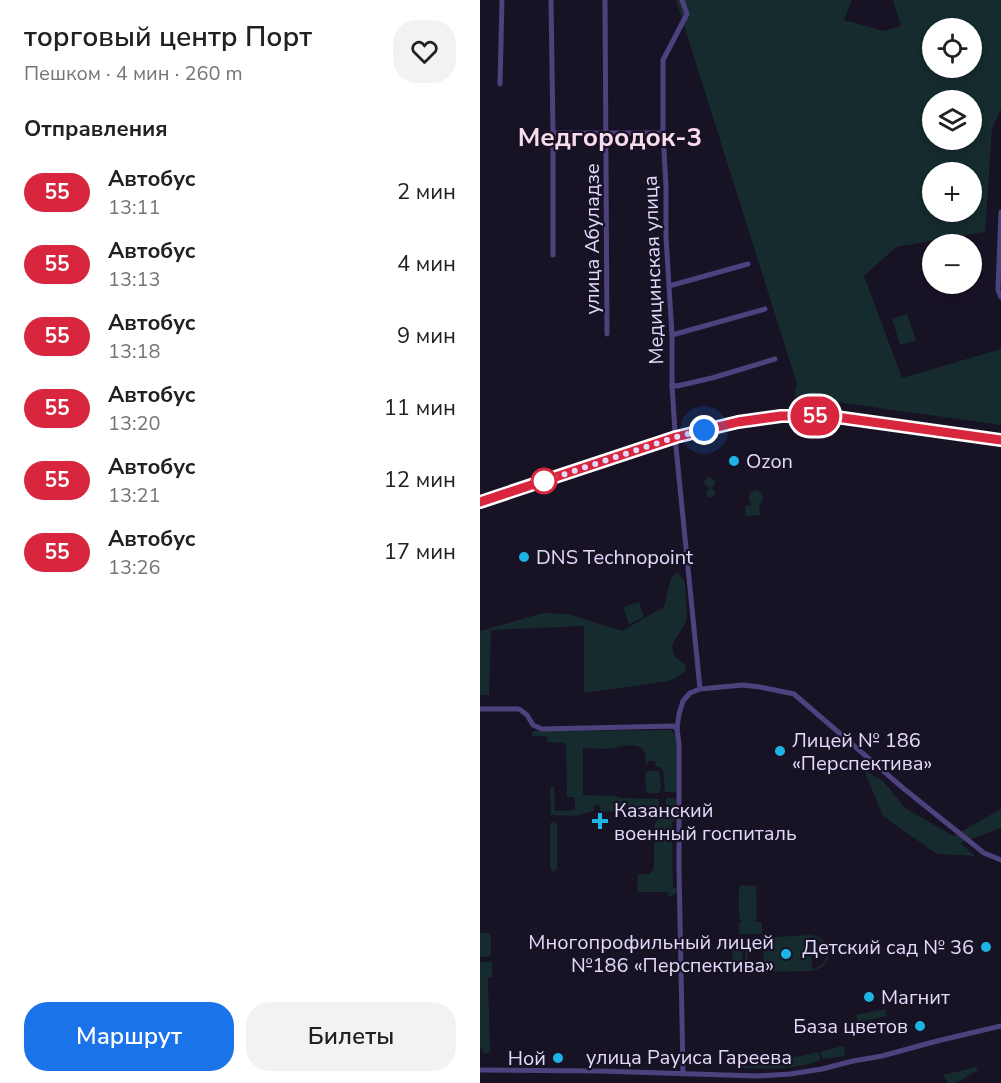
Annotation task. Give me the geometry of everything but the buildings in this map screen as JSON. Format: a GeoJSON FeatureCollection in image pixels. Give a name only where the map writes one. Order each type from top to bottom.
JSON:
{"type":"FeatureCollection","features":[{"type":"Feature","properties":{"kind":"street"},"geometry":{"type":"LineString","coordinates":[[500,84],[502,0]]}},
{"type":"Feature","properties":{"kind":"street"},"geometry":{"type":"LineString","coordinates":[[551,0],[553,255]]}},
{"type":"Feature","properties":{"kind":"street","name":"улица Абуладзе"},"geometry":{"type":"LineString","coordinates":[[605,0],[607,334]]}},
{"type":"Feature","properties":{"kind":"street","name":"Медицинская улица"},"geometry":{"type":"LineString","coordinates":[[682,0],[687,14],[663,60],[663,133],[672,385],[700,690]]}},
{"type":"Feature","properties":{"kind":"street"},"geometry":{"type":"LineString","coordinates":[[553,133],[663,133]]}},
{"type":"Feature","properties":{"kind":"street"},"geometry":{"type":"LineString","coordinates":[[1001,212],[998,290],[1001,297]]}},
{"type":"Feature","properties":{"kind":"street"},"geometry":{"type":"LineString","coordinates":[[669,286],[748,264]]}},
{"type":"Feature","properties":{"kind":"street"},"geometry":{"type":"LineString","coordinates":[[672,335],[765,309]]}},
{"type":"Feature","properties":{"kind":"street"},"geometry":{"type":"LineString","coordinates":[[672,385],[677,386],[712,378],[775,359]]}},
{"type":"Feature","properties":{"kind":"street"},"geometry":{"type":"LineString","coordinates":[[480,502],[676,437],[738,422],[781,416],[829,416],[1001,440]]}},
{"type":"Feature","properties":{"kind":"street"},"geometry":{"type":"LineString","coordinates":[[683,1074],[677,729],[683,701],[690,693],[743,685],[794,694],[903,788],[984,853],[1001,860]]}},
{"type":"Feature","properties":{"kind":"street"},"geometry":{"type":"LineString","coordinates":[[480,709],[519,709],[528,715],[533,726],[542,729],[674,726],[677,729]]}},
{"type":"Feature","properties":{"kind":"street","name":"улица Рауиса Гареева"},"geometry":{"type":"LineString","coordinates":[[480,1070],[758,1076],[790,1074],[882,1056],[1001,1026]]}},
{"type":"Feature","properties":{"kind":"street"},"geometry":{"type":"LineString","coordinates":[[728,1083],[729,1075]]}},
{"type":"Feature","properties":{"kind":"green space"},"geometry":{"type":"Polygon","coordinates":[[[676,0],[852,0],[844,20],[884,31],[901,26],[893,0],[1001,0],[1001,109],[992,128],[985,232],[922,234],[922,243],[896,247],[864,276],[902,378],[1001,349],[1001,425],[794,396],[797,384],[676,0]]]}},
{"type":"Feature","properties":{"kind":"green space"},"geometry":{"type":"Polygon","coordinates":[[[907,314],[916,340],[900,345],[892,319],[907,314]]]}},
{"type":"Feature","properties":{"kind":"green space"},"geometry":{"type":"Polygon","coordinates":[[[708,477],[715,481],[714,486],[710,488],[704,483],[708,477]]]}},
{"type":"Feature","properties":{"kind":"green space"},"geometry":{"type":"Polygon","coordinates":[[[710,488],[715,494],[708,497],[706,493],[710,488]]]}},
{"type":"Feature","properties":{"kind":"green space"},"geometry":{"type":"Polygon","coordinates":[[[757,490],[763,497],[759,505],[760,515],[746,516],[745,506],[753,505],[749,502],[749,495],[752,491],[757,490]]]}},
{"type":"Feature","properties":{"kind":"green space"},"geometry":{"type":"Polygon","coordinates":[[[677,572],[685,582],[687,617],[672,648],[675,656],[686,666],[682,674],[669,681],[584,693],[584,626],[491,630],[489,695],[480,695],[480,631],[543,613],[568,614],[622,631],[664,607],[671,578],[677,572]]]}},
{"type":"Feature","properties":{"kind":"green space"},"geometry":{"type":"Polygon","coordinates":[[[639,602],[644,617],[629,624],[623,607],[639,602]]]}},
{"type":"Feature","properties":{"kind":"green space"},"geometry":{"type":"Polygon","coordinates":[[[671,730],[676,739],[677,790],[675,792],[665,792],[663,771],[660,767],[656,767],[655,761],[648,761],[647,767],[644,751],[632,745],[606,749],[583,748],[583,795],[659,799],[659,805],[666,806],[666,798],[674,798],[677,801],[674,810],[658,809],[650,819],[633,819],[620,811],[601,812],[600,805],[594,806],[594,811],[575,816],[551,815],[550,788],[554,786],[555,811],[575,810],[575,797],[567,797],[566,743],[547,742],[547,736],[532,736],[533,731],[671,730]]]}},
{"type":"Feature","properties":{"kind":"green space"},"geometry":{"type":"Polygon","coordinates":[[[864,770],[883,781],[905,808],[953,836],[1001,809],[1001,828],[960,843],[975,856],[937,854],[883,816],[864,770]]]}},
{"type":"Feature","properties":{"kind":"green space"},"geometry":{"type":"Polygon","coordinates":[[[648,771],[660,772],[661,789],[658,793],[646,791],[645,774],[648,771]]]}},
{"type":"Feature","properties":{"kind":"green space"},"geometry":{"type":"Polygon","coordinates":[[[663,815],[674,815],[677,818],[672,823],[673,887],[677,888],[677,892],[672,896],[669,896],[668,892],[637,892],[638,874],[649,874],[654,869],[654,826],[663,815]]]}},
{"type":"Feature","properties":{"kind":"green space"},"geometry":{"type":"Polygon","coordinates":[[[553,821],[557,824],[557,869],[553,872],[550,867],[550,824],[553,821]]]}},
{"type":"Feature","properties":{"kind":"green space"},"geometry":{"type":"Polygon","coordinates":[[[743,885],[756,886],[757,918],[754,922],[762,922],[762,934],[739,934],[739,923],[743,922],[739,918],[739,889],[743,885]]]}},
{"type":"Feature","properties":{"kind":"green space"},"geometry":{"type":"Polygon","coordinates":[[[480,933],[488,933],[491,936],[491,955],[487,957],[480,957],[480,933]]]}},
{"type":"Feature","properties":{"kind":"green space"},"geometry":{"type":"Polygon","coordinates":[[[811,935],[819,938],[828,947],[828,959],[819,968],[811,971],[760,972],[750,966],[745,956],[747,947],[756,938],[811,935]],[[811,937],[812,969],[823,963],[827,953],[823,943],[811,937]],[[763,939],[751,945],[747,955],[751,965],[763,971],[764,970],[763,939]]]}},
{"type":"Feature","properties":{"kind":"green space"},"geometry":{"type":"Polygon","coordinates":[[[732,947],[742,947],[743,966],[733,966],[732,947]]]}},
{"type":"Feature","properties":{"kind":"green space"},"geometry":{"type":"Polygon","coordinates":[[[480,962],[492,962],[492,977],[488,978],[490,1051],[483,1054],[480,1048],[480,962]]]}},
{"type":"Feature","properties":{"kind":"green space"},"geometry":{"type":"Polygon","coordinates":[[[885,1009],[887,1016],[858,1022],[856,1015],[885,1009]]]}},
{"type":"Feature","properties":{"kind":"green space"},"geometry":{"type":"Polygon","coordinates":[[[842,1046],[845,1056],[823,1059],[820,1052],[842,1046]]]}},
{"type":"Feature","properties":{"kind":"green space"},"geometry":{"type":"Polygon","coordinates":[[[818,1052],[821,1060],[801,1066],[770,1069],[739,1068],[740,1067],[818,1052]]]}},
{"type":"Feature","properties":{"kind":"green space"},"geometry":{"type":"Polygon","coordinates":[[[976,1067],[978,1070],[956,1083],[948,1083],[943,1075],[976,1067]]]}},
{"type":"Feature","properties":{"kind":"bus line","name":"55"},"geometry":{"type":"LineString","coordinates":[[480,502],[676,437],[738,422],[781,416],[829,416],[1001,440]]}},
{"type":"Feature","properties":{"kind":"place","name":"Ozon"},"geometry":{"type":"Point","coordinates":[734,461]}},
{"type":"Feature","properties":{"kind":"place","name":"DNS Technopoint"},"geometry":{"type":"Point","coordinates":[524,557]}},
{"type":"Feature","properties":{"kind":"place","name":"Лицей № 186 «Перспектива»"},"geometry":{"type":"Point","coordinates":[780,751]}},
{"type":"Feature","properties":{"kind":"place","name":"Казанский военный госпиталь"},"geometry":{"type":"Point","coordinates":[600,821]}},
{"type":"Feature","properties":{"kind":"place","name":"Детский сад № 36"},"geometry":{"type":"Point","coordinates":[986,947]}},
{"type":"Feature","properties":{"kind":"place","name":"Многопрофильный лицей №186 «Перспектива»"},"geometry":{"type":"Point","coordinates":[786,954]}},
{"type":"Feature","properties":{"kind":"place","name":"Магнит"},"geometry":{"type":"Point","coordinates":[869,997]}},
{"type":"Feature","properties":{"kind":"place","name":"База цветов"},"geometry":{"type":"Point","coordinates":[920,1026]}},
{"type":"Feature","properties":{"kind":"place","name":"Ной"},"geometry":{"type":"Point","coordinates":[558,1058]}},
{"type":"Feature","properties":{"kind":"district","name":"Медгородок-3"},"geometry":{"type":"Point","coordinates":[610,137]}},
{"type":"Feature","properties":{"kind":"route"},"geometry":{"type":"LineString","coordinates":[[544,481],[676,437],[704,430]]}}]}
